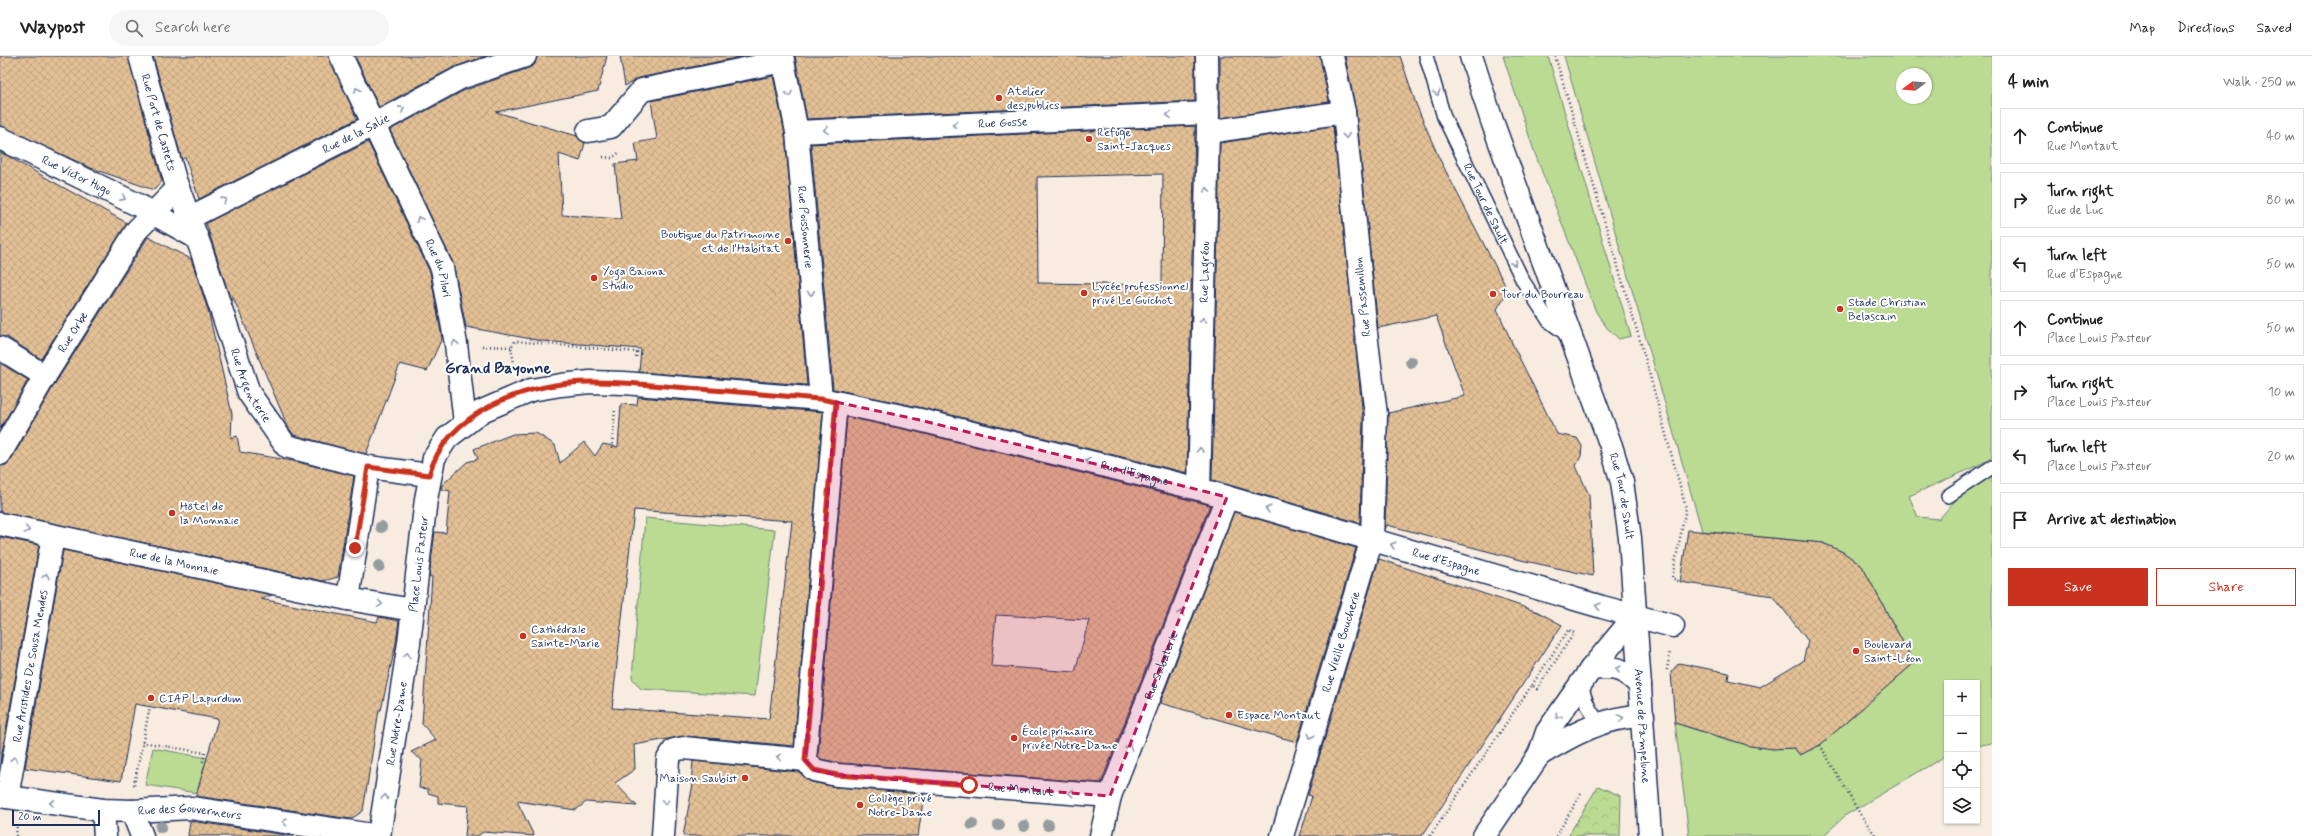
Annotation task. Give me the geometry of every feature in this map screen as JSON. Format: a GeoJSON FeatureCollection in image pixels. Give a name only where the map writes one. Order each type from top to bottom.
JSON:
{"type":"FeatureCollection","features":[{"type":"Feature","properties":{"kind":"street","name":"Rue Port de Castets"},"geometry":{"type":"LineString","coordinates":[[140,56],[178,188],[189,218]]}},
{"type":"Feature","properties":{"kind":"street","name":"Rue du Pilori"},"geometry":{"type":"LineString","coordinates":[[341,56],[442,268],[456,344],[465,423]]}},
{"type":"Feature","properties":{"kind":"street","name":"Rue de la Salie"},"geometry":{"type":"LineString","coordinates":[[189,218],[373,125],[460,78],[525,56]]}},
{"type":"Feature","properties":{"kind":"street","name":"Rue Lagréou"},"geometry":{"type":"LineString","coordinates":[[1199,489],[1208,123],[1207,56]]}},
{"type":"Feature","properties":{"kind":"street","name":"Rue Passemillon"},"geometry":{"type":"LineString","coordinates":[[1332,56],[1344,112],[1366,333],[1376,415],[1372,538]]}},
{"type":"Feature","properties":{"kind":"street","name":"Rue Tour de Sault"},"geometry":{"type":"LineString","coordinates":[[1471,56],[1492,121],[1611,446],[1622,482],[1630,538],[1635,616]]}},
{"type":"Feature","properties":{"kind":"street"},"geometry":{"type":"LineString","coordinates":[[588,131],[618,132],[642,90],[782,59]]}},
{"type":"Feature","properties":{"kind":"street","name":"Rue Poissonnerie"},"geometry":{"type":"LineString","coordinates":[[782,59],[796,132],[829,401],[805,760]]}},
{"type":"Feature","properties":{"kind":"street","name":"Rue Gosse"},"geometry":{"type":"LineString","coordinates":[[796,132],[1208,123],[1344,112]]}},
{"type":"Feature","properties":{"kind":"street","name":"Rue Victor Hugo"},"geometry":{"type":"LineString","coordinates":[[0,138],[197,238]]}},
{"type":"Feature","properties":{"kind":"street","name":"Rue Orbe"},"geometry":{"type":"LineString","coordinates":[[0,454],[45,376],[137,230],[178,188]]}},
{"type":"Feature","properties":{"kind":"street","name":"Rue Argenterie"},"geometry":{"type":"LineString","coordinates":[[189,218],[249,393],[286,446],[368,467]]}},
{"type":"Feature","properties":{"kind":"street"},"geometry":{"type":"LineString","coordinates":[[0,348],[45,376]]}},
{"type":"Feature","properties":{"kind":"street","name":"Place Louis Pasteur"},"geometry":{"type":"LineString","coordinates":[[348,599],[413,610],[429,475],[434,458],[447,438],[465,423],[495,405],[531,390],[590,382],[620,383]]}},
{"type":"Feature","properties":{"kind":"street","name":"Rue d'Espagne"},"geometry":{"type":"LineString","coordinates":[[620,383],[829,401],[920,420],[1199,489],[1673,626]]}},
{"type":"Feature","properties":{"kind":"street"},"geometry":{"type":"LineString","coordinates":[[348,599],[368,467],[429,475]]}},
{"type":"Feature","properties":{"kind":"street","name":"Rue Sabaterie"},"geometry":{"type":"LineString","coordinates":[[1101,836],[1113,790],[1227,497]]}},
{"type":"Feature","properties":{"kind":"street","name":"Rue de la Monnaie"},"geometry":{"type":"LineString","coordinates":[[0,524],[348,599]]}},
{"type":"Feature","properties":{"kind":"street","name":"Rue Aristides De Sousa Mendes"},"geometry":{"type":"LineString","coordinates":[[3,797],[53,536]]}},
{"type":"Feature","properties":{"kind":"street","name":"Rue Vieille Boucherie"},"geometry":{"type":"LineString","coordinates":[[1282,836],[1372,538]]}},
{"type":"Feature","properties":{"kind":"street","name":"Rue Notre-Dame"},"geometry":{"type":"LineString","coordinates":[[379,836],[413,610]]}},
{"type":"Feature","properties":{"kind":"street"},"geometry":{"type":"LineString","coordinates":[[1484,836],[1538,755],[1547,732],[1586,676],[1635,616]]}},
{"type":"Feature","properties":{"kind":"street","name":"Avenue de Pampelune"},"geometry":{"type":"LineString","coordinates":[[1635,616],[1650,836]]}},
{"type":"Feature","properties":{"kind":"street"},"geometry":{"type":"LineString","coordinates":[[1586,676],[1609,667],[1627,672],[1640,685]]}},
{"type":"Feature","properties":{"kind":"street"},"geometry":{"type":"LineString","coordinates":[[1538,755],[1569,737],[1601,724],[1626,716],[1643,716]]}},
{"type":"Feature","properties":{"kind":"street"},"geometry":{"type":"LineString","coordinates":[[663,836],[668,759],[674,750],[684,748],[805,760]]}},
{"type":"Feature","properties":{"kind":"street","name":"Rue Montaut"},"geometry":{"type":"LineString","coordinates":[[805,760],[814,770],[837,775],[1113,790]]}},
{"type":"Feature","properties":{"kind":"street","name":"Rue des Gouverneurs"},"geometry":{"type":"LineString","coordinates":[[3,797],[103,810],[132,811],[192,808],[379,836]]}},
{"type":"Feature","properties":{"kind":"street"},"geometry":{"type":"LineString","coordinates":[[103,810],[105,836]]}},
{"type":"Feature","properties":{"kind":"street"},"geometry":{"type":"LineString","coordinates":[[132,811],[142,836]]}},
{"type":"Feature","properties":{"kind":"lane","name":"Rue Tour de Sault"},"geometry":{"type":"LineString","coordinates":[[1426,56],[1444,117],[1523,281],[1548,321],[1571,337]]}},
{"type":"Feature","properties":{"kind":"lane"},"geometry":{"type":"LineString","coordinates":[[1948,496],[1992,466]]}},
{"type":"Feature","properties":{"kind":"lane"},"geometry":{"type":"LineString","coordinates":[[1586,676],[1586,704],[1592,715],[1601,724]]}},
{"type":"Feature","properties":{"kind":"path"},"geometry":{"type":"LineString","coordinates":[[1555,56],[1644,354],[1686,508],[1672,578],[1680,582]]}},
{"type":"Feature","properties":{"kind":"path"},"geometry":{"type":"LineString","coordinates":[[512,347],[515,341],[637,352],[636,359]]}},
{"type":"Feature","properties":{"kind":"path"},"geometry":{"type":"LineString","coordinates":[[612,448],[620,383]]}},
{"type":"Feature","properties":{"kind":"path"},"geometry":{"type":"LineString","coordinates":[[1532,685],[1537,689],[1574,632],[1569,630]]}},
{"type":"Feature","properties":{"kind":"path"},"geometry":{"type":"LineString","coordinates":[[1430,836],[1564,636]]}},
{"type":"Feature","properties":{"kind":"path"},"geometry":{"type":"LineString","coordinates":[[132,811],[134,783],[150,706]]}},
{"type":"Feature","properties":{"kind":"path"},"geometry":{"type":"LineString","coordinates":[[142,742],[205,753],[202,764]]}},
{"type":"Feature","properties":{"kind":"path"},"geometry":{"type":"LineString","coordinates":[[1820,747],[1860,814],[1876,836]]}},
{"type":"Feature","properties":{"kind":"path"},"geometry":{"type":"LineString","coordinates":[[1556,836],[1581,794]]}},
{"type":"Feature","properties":{"kind":"highlighted area"},"geometry":{"type":"Polygon","coordinates":[[[836,402],[920,420],[1227,497],[1110,796],[837,775],[814,770],[805,760],[836,402]]]}},
{"type":"Feature","properties":{"kind":"green space"},"geometry":{"type":"Polygon","coordinates":[[[1503,56],[1548,56],[1631,336],[1619,339],[1607,328],[1596,312],[1534,151],[1503,56]]]}},
{"type":"Feature","properties":{"kind":"green space"},"geometry":{"type":"Polygon","coordinates":[[[1564,56],[1992,56],[1992,457],[1977,466],[1909,496],[1918,517],[1939,519],[1961,494],[1992,473],[1992,743],[1980,745],[1980,680],[1944,680],[1944,757],[1846,815],[1823,836],[1689,836],[1675,723],[1719,737],[1748,744],[1763,747],[1794,748],[1800,755],[1820,745],[1914,663],[1862,566],[1843,552],[1823,543],[1702,531],[1564,56]]]}},
{"type":"Feature","properties":{"kind":"green space"},"geometry":{"type":"Polygon","coordinates":[[[645,518],[775,530],[755,696],[641,689],[632,678],[645,518]]]}},
{"type":"Feature","properties":{"kind":"green space"},"geometry":{"type":"Polygon","coordinates":[[[153,748],[207,758],[197,793],[145,785],[153,748]]]}},
{"type":"Feature","properties":{"kind":"green space"},"geometry":{"type":"Polygon","coordinates":[[[1598,786],[1621,796],[1620,836],[1568,836],[1598,786]]]}},
{"type":"Feature","properties":{"kind":"building"},"geometry":{"type":"Polygon","coordinates":[[[0,56],[128,56],[162,181],[154,190],[91,168],[0,126],[0,56]]]}},
{"type":"Feature","properties":{"kind":"building"},"geometry":{"type":"Polygon","coordinates":[[[153,56],[329,56],[357,119],[199,199],[185,157],[182,160],[153,56]]]}},
{"type":"Feature","properties":{"kind":"building"},"geometry":{"type":"Polygon","coordinates":[[[355,56],[486,56],[454,67],[379,107],[355,56]]]}},
{"type":"Feature","properties":{"kind":"building"},"geometry":{"type":"Polygon","coordinates":[[[537,56],[607,56],[598,91],[496,112],[577,136],[585,143],[580,161],[559,154],[562,215],[621,219],[615,164],[638,161],[635,143],[657,139],[651,101],[773,76],[785,134],[807,385],[639,372],[641,349],[542,341],[466,327],[453,263],[390,130],[465,90],[529,68],[535,64],[537,56]]]}},
{"type":"Feature","properties":{"kind":"building"},"geometry":{"type":"Polygon","coordinates":[[[620,56],[745,56],[639,78],[625,86],[620,56]]]}},
{"type":"Feature","properties":{"kind":"building"},"geometry":{"type":"Polygon","coordinates":[[[795,56],[1195,56],[1195,101],[807,119],[795,56]]]}},
{"type":"Feature","properties":{"kind":"building"},"geometry":{"type":"Polygon","coordinates":[[[1220,56],[1320,56],[1329,102],[1220,118],[1220,56]]]}},
{"type":"Feature","properties":{"kind":"building"},"geometry":{"type":"Polygon","coordinates":[[[1345,56],[1400,56],[1416,104],[1439,158],[1504,283],[1505,296],[1497,309],[1513,345],[1557,434],[1577,438],[1582,446],[1581,456],[1576,466],[1589,495],[1593,576],[1521,560],[1387,525],[1385,530],[1388,413],[1465,396],[1436,316],[1378,328],[1356,111],[1345,56]]]}},
{"type":"Feature","properties":{"kind":"building"},"geometry":{"type":"Polygon","coordinates":[[[1195,126],[1187,473],[923,408],[833,389],[811,144],[1195,126]],[[1163,174],[1037,177],[1038,283],[1162,285],[1163,174]]]}},
{"type":"Feature","properties":{"kind":"building"},"geometry":{"type":"Polygon","coordinates":[[[1333,126],[1363,418],[1360,523],[1212,480],[1220,143],[1333,126]]]}},
{"type":"Feature","properties":{"kind":"building"},"geometry":{"type":"Polygon","coordinates":[[[368,142],[430,272],[442,338],[427,371],[400,364],[366,454],[294,435],[288,427],[232,295],[232,304],[206,223],[368,142]]]}},
{"type":"Feature","properties":{"kind":"building"},"geometry":{"type":"Polygon","coordinates":[[[0,152],[127,223],[41,359],[7,337],[0,336],[0,152]]]}},
{"type":"Feature","properties":{"kind":"building"},"geometry":{"type":"Polygon","coordinates":[[[148,237],[191,259],[208,310],[232,414],[231,438],[237,436],[240,452],[293,461],[354,476],[338,577],[323,581],[0,512],[0,466],[6,465],[11,460],[56,382],[148,237]]]}},
{"type":"Feature","properties":{"kind":"building"},"geometry":{"type":"Polygon","coordinates":[[[0,363],[28,380],[0,429],[0,363]]]}},
{"type":"Feature","properties":{"kind":"building","name":"Cathédrale Sainte-Marie"},"geometry":{"type":"Polygon","coordinates":[[[638,397],[823,412],[794,746],[685,736],[634,745],[635,769],[615,783],[637,806],[586,802],[576,810],[517,801],[534,836],[483,832],[478,836],[465,836],[468,806],[438,803],[438,796],[428,793],[428,789],[419,788],[422,760],[411,752],[436,740],[422,724],[432,577],[429,576],[435,532],[446,533],[450,491],[441,489],[442,485],[467,462],[478,459],[474,449],[513,434],[536,433],[555,445],[560,463],[584,442],[595,456],[603,444],[618,447],[621,404],[637,405],[638,397]],[[634,510],[612,708],[769,719],[792,521],[634,510]]]}},
{"type":"Feature","properties":{"kind":"building"},"geometry":{"type":"Polygon","coordinates":[[[847,417],[917,432],[1210,505],[1101,783],[839,763],[821,759],[818,756],[847,417]],[[996,615],[991,666],[1075,672],[1089,620],[996,615]]]}},
{"type":"Feature","properties":{"kind":"building"},"geometry":{"type":"Polygon","coordinates":[[[1234,512],[1356,548],[1297,742],[1160,703],[1234,512]]]}},
{"type":"Feature","properties":{"kind":"building","name":"Boulevard Saint-Léon"},"geometry":{"type":"Polygon","coordinates":[[[1688,530],[1823,543],[1843,552],[1862,566],[1914,663],[1820,745],[1800,755],[1794,748],[1773,749],[1750,746],[1675,723],[1671,672],[1679,663],[1729,673],[1728,680],[1760,687],[1803,661],[1808,641],[1773,596],[1680,582],[1688,530]]]}},
{"type":"Feature","properties":{"kind":"building"},"geometry":{"type":"Polygon","coordinates":[[[0,537],[39,545],[0,764],[0,537]]]}},
{"type":"Feature","properties":{"kind":"building"},"geometry":{"type":"Polygon","coordinates":[[[63,550],[272,595],[261,599],[377,622],[379,617],[399,621],[396,643],[381,710],[379,710],[363,811],[351,819],[196,796],[218,719],[135,704],[121,781],[25,768],[63,550]]]}},
{"type":"Feature","properties":{"kind":"building"},"geometry":{"type":"Polygon","coordinates":[[[1379,559],[1538,612],[1562,625],[1422,836],[1300,836],[1312,796],[1308,795],[1379,559]]]}},
{"type":"Feature","properties":{"kind":"building"},"geometry":{"type":"Polygon","coordinates":[[[693,761],[799,772],[811,782],[836,787],[924,794],[918,836],[683,836],[693,784],[691,784],[693,761]]]}},
{"type":"Feature","properties":{"kind":"building"},"geometry":{"type":"Polygon","coordinates":[[[190,821],[294,836],[188,836],[190,821]]]}},
{"type":"Feature","properties":{"kind":"place","name":"Atelier des publics"},"geometry":{"type":"Point","coordinates":[999,98]}},
{"type":"Feature","properties":{"kind":"place","name":"Refuge Saint-Jacques"},"geometry":{"type":"Point","coordinates":[1089,139]}},
{"type":"Feature","properties":{"kind":"place","name":"Boutique du Patrimoine et de l'Habitat"},"geometry":{"type":"Point","coordinates":[788,241]}},
{"type":"Feature","properties":{"kind":"place","name":"Yoga Baiona Studio"},"geometry":{"type":"Point","coordinates":[594,278]}},
{"type":"Feature","properties":{"kind":"place","name":"Lycée professionnel privé Le Guichot"},"geometry":{"type":"Point","coordinates":[1084,293]}},
{"type":"Feature","properties":{"kind":"place","name":"Tour du Bourreau"},"geometry":{"type":"Point","coordinates":[1493,294]}},
{"type":"Feature","properties":{"kind":"place","name":"Stade Christian Belascain"},"geometry":{"type":"Point","coordinates":[1840,309]}},
{"type":"Feature","properties":{"kind":"place","name":"Hôtel de la Monnaie"},"geometry":{"type":"Point","coordinates":[172,513]}},
{"type":"Feature","properties":{"kind":"place","name":"Cathédrale Sainte-Marie"},"geometry":{"type":"Point","coordinates":[523,636]}},
{"type":"Feature","properties":{"kind":"place","name":"Boulevard Saint-Léon"},"geometry":{"type":"Point","coordinates":[1856,651]}},
{"type":"Feature","properties":{"kind":"place","name":"CIAP Lapurdum"},"geometry":{"type":"Point","coordinates":[151,698]}},
{"type":"Feature","properties":{"kind":"place","name":"Espace Montaut"},"geometry":{"type":"Point","coordinates":[1229,715]}},
{"type":"Feature","properties":{"kind":"place","name":"École primaire privée Notre-Dame"},"geometry":{"type":"Point","coordinates":[1014,738]}},
{"type":"Feature","properties":{"kind":"place","name":"Maison Saubist"},"geometry":{"type":"Point","coordinates":[745,778]}},
{"type":"Feature","properties":{"kind":"place","name":"Collège privé Notre-Dame"},"geometry":{"type":"Point","coordinates":[860,805]}},
{"type":"Feature","properties":{"kind":"district","name":"Grand Bayonne"},"geometry":{"type":"Point","coordinates":[498,367]}},
{"type":"Feature","properties":{"kind":"route"},"geometry":{"type":"LineString","coordinates":[[355,548],[368,467],[429,475],[434,458],[447,438],[465,423],[482,411],[531,390],[590,382],[624,383],[821,399],[836,402],[805,760],[814,770],[837,775],[969,785]]}}]}
